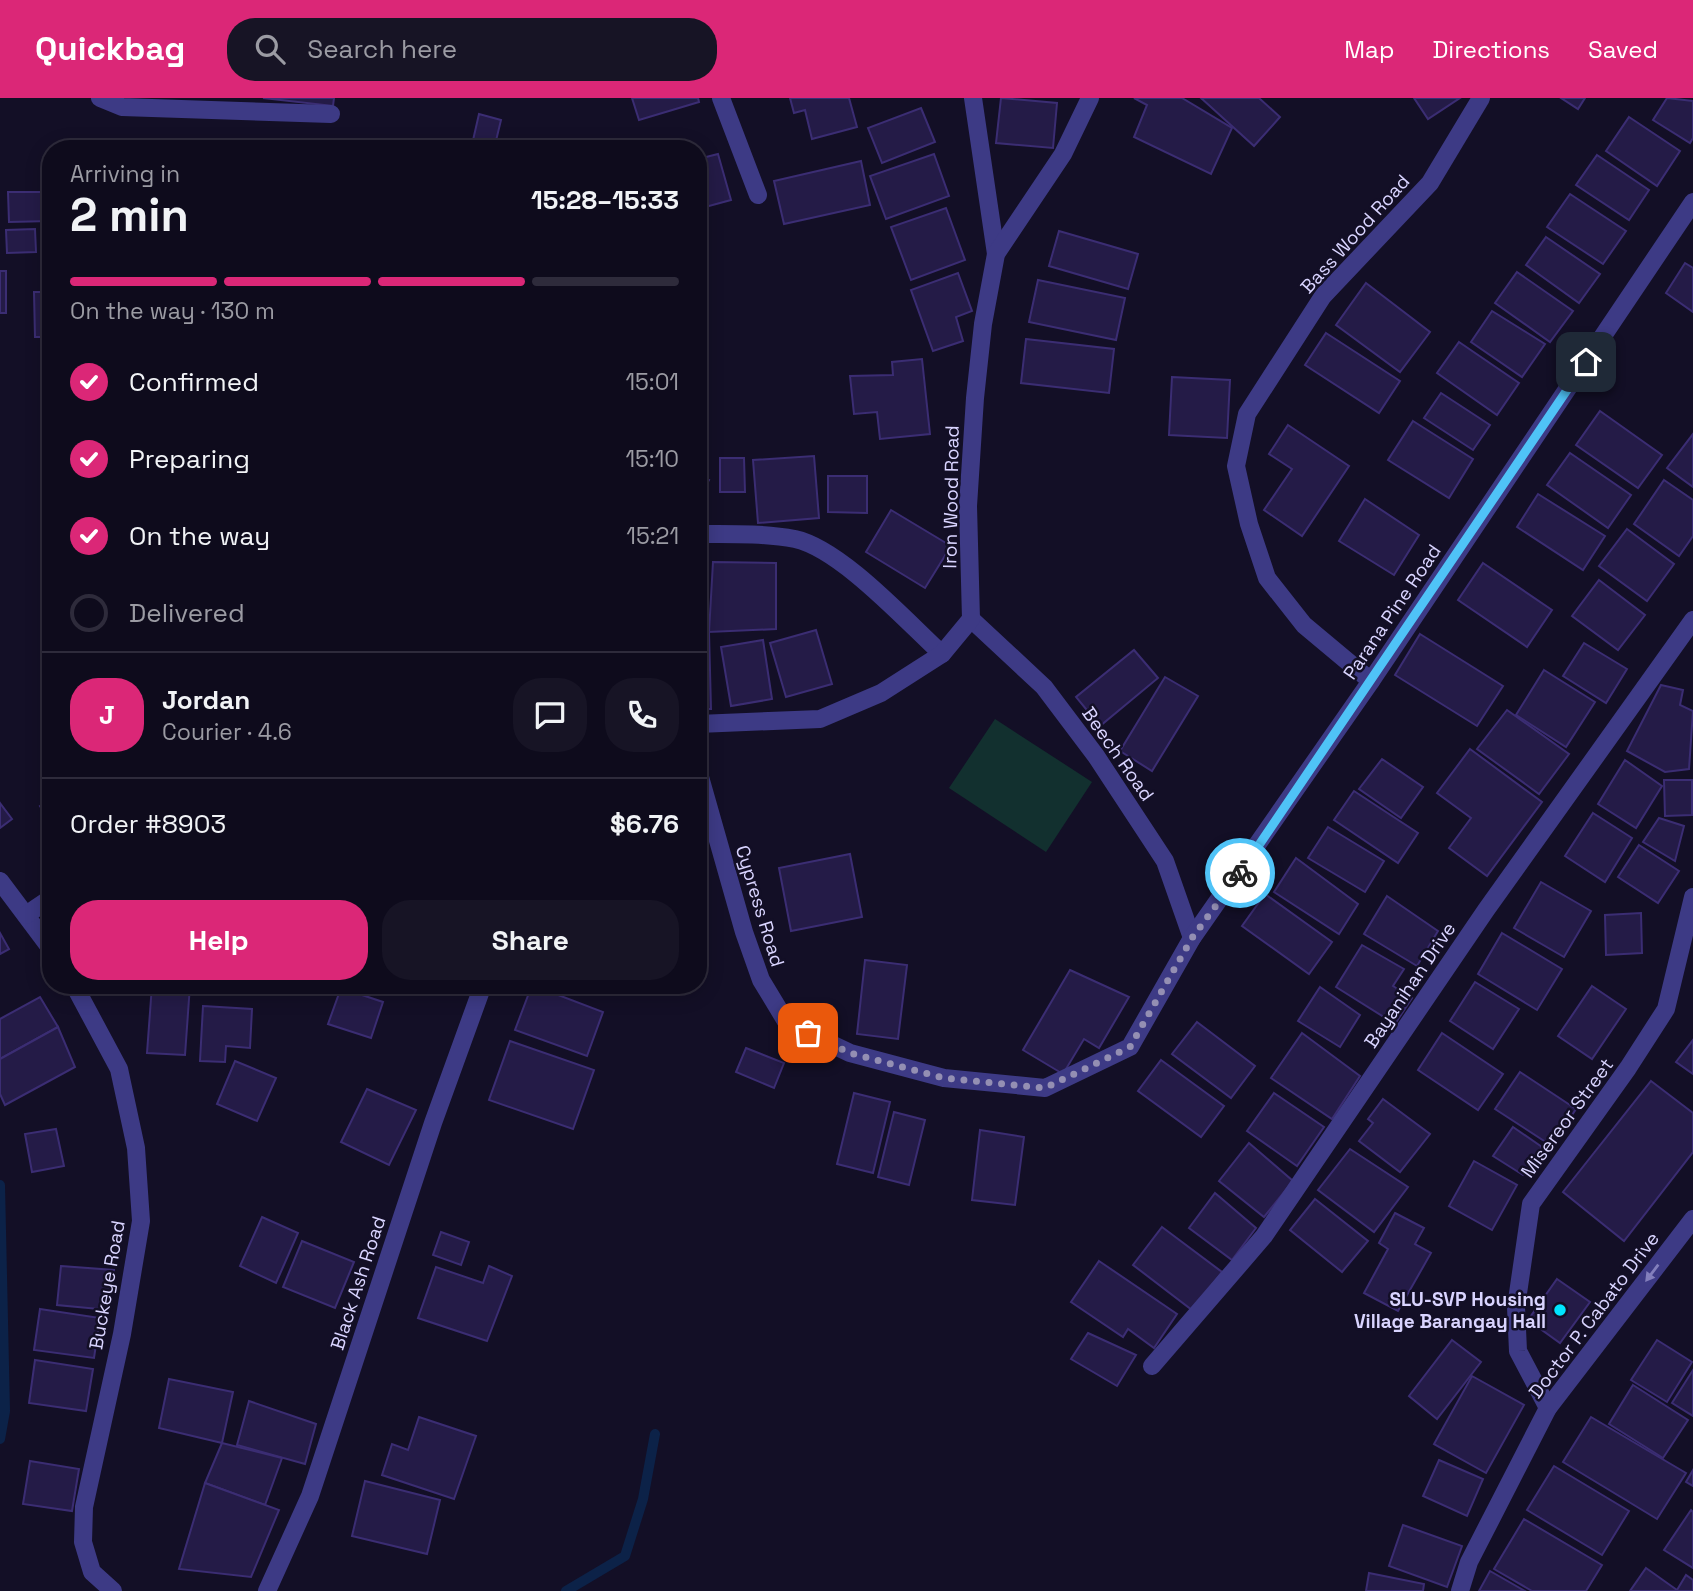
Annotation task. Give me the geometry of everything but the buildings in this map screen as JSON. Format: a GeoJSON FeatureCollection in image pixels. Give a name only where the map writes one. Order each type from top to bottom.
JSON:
{"type":"FeatureCollection","features":[{"type":"Feature","properties":{"kind":"street"},"geometry":{"type":"LineString","coordinates":[[100,98],[122,107],[331,114]]}},
{"type":"Feature","properties":{"kind":"street"},"geometry":{"type":"LineString","coordinates":[[721,98],[758,195]]}},
{"type":"Feature","properties":{"kind":"street"},"geometry":{"type":"LineString","coordinates":[[973,98],[996,254]]}},
{"type":"Feature","properties":{"kind":"street","name":"Iron Wood Road"},"geometry":{"type":"LineString","coordinates":[[971,620],[968,506],[975,398],[983,324],[996,254],[1063,154],[1090,98]]}},
{"type":"Feature","properties":{"kind":"street","name":"Bass Wood Road"},"geometry":{"type":"LineString","coordinates":[[1371,681],[1304,625],[1267,578],[1249,524],[1236,466],[1247,414],[1323,296],[1430,183],[1481,98]]}},
{"type":"Feature","properties":{"kind":"street","name":"Parana Pine Road"},"geometry":{"type":"LineString","coordinates":[[1130,1047],[1192,938],[1371,681],[1693,202]]}},
{"type":"Feature","properties":{"kind":"street"},"geometry":{"type":"LineString","coordinates":[[707,534],[748,534],[797,540],[832,555],[942,654]]}},
{"type":"Feature","properties":{"kind":"street"},"geometry":{"type":"LineString","coordinates":[[707,724],[820,719],[881,693],[942,654],[971,620]]}},
{"type":"Feature","properties":{"kind":"street","name":"Beech Road"},"geometry":{"type":"LineString","coordinates":[[971,620],[1044,687],[1096,756],[1166,861],[1192,938]]}},
{"type":"Feature","properties":{"kind":"street","name":"Bayanihan Drive"},"geometry":{"type":"LineString","coordinates":[[1152,1366],[1264,1236],[1486,910],[1693,620]]}},
{"type":"Feature","properties":{"kind":"street","name":"Cypress Road"},"geometry":{"type":"LineString","coordinates":[[707,802],[744,932],[761,980],[787,1023],[850,1053],[944,1078],[1045,1088],[1130,1047]]}},
{"type":"Feature","properties":{"kind":"street"},"geometry":{"type":"LineString","coordinates":[[0,881],[42,937]]}},
{"type":"Feature","properties":{"kind":"street","name":"Misereor Street"},"geometry":{"type":"LineString","coordinates":[[1548,1408],[1518,1351],[1516,1307],[1531,1204],[1628,1068],[1666,1009],[1693,897]]}},
{"type":"Feature","properties":{"kind":"street"},"geometry":{"type":"LineString","coordinates":[[26,915],[42,904]]}},
{"type":"Feature","properties":{"kind":"street","name":"Buckeye Road"},"geometry":{"type":"LineString","coordinates":[[79,994],[119,1069],[136,1148],[140,1209],[122,1334],[83,1507],[83,1542],[92,1572],[113,1591]]}},
{"type":"Feature","properties":{"kind":"street","name":"Black Ash Road"},"geometry":{"type":"LineString","coordinates":[[267,1591],[310,1496],[433,1123],[480,994]]}},
{"type":"Feature","properties":{"kind":"street","name":"Doctor P. Cabato Drive"},"geometry":{"type":"LineString","coordinates":[[1460,1591],[1469,1562],[1548,1408],[1693,1219]]}},
{"type":"Feature","properties":{"kind":"green space"},"geometry":{"type":"Polygon","coordinates":[[[995,719],[1092,782],[1046,852],[949,788],[995,719]]]}},
{"type":"Feature","properties":{"kind":"waterway"},"geometry":{"type":"LineString","coordinates":[[0,1185],[5,1411],[0,1439]]}},
{"type":"Feature","properties":{"kind":"waterway"},"geometry":{"type":"LineString","coordinates":[[566,1591],[625,1556],[643,1499],[655,1434]]}},
{"type":"Feature","properties":{"kind":"way so far"},"geometry":{"type":"LineString","coordinates":[[808,1033],[850,1053],[944,1078],[1045,1088],[1130,1047],[1192,938],[1240,873]]}},
{"type":"Feature","properties":{"kind":"place","name":"SLU-SVP Housing Village Barangay Hall"},"geometry":{"type":"Point","coordinates":[1560,1310]}},
{"type":"Feature","properties":{"kind":"route"},"geometry":{"type":"LineString","coordinates":[[1240,873],[1586,362]]}}]}
